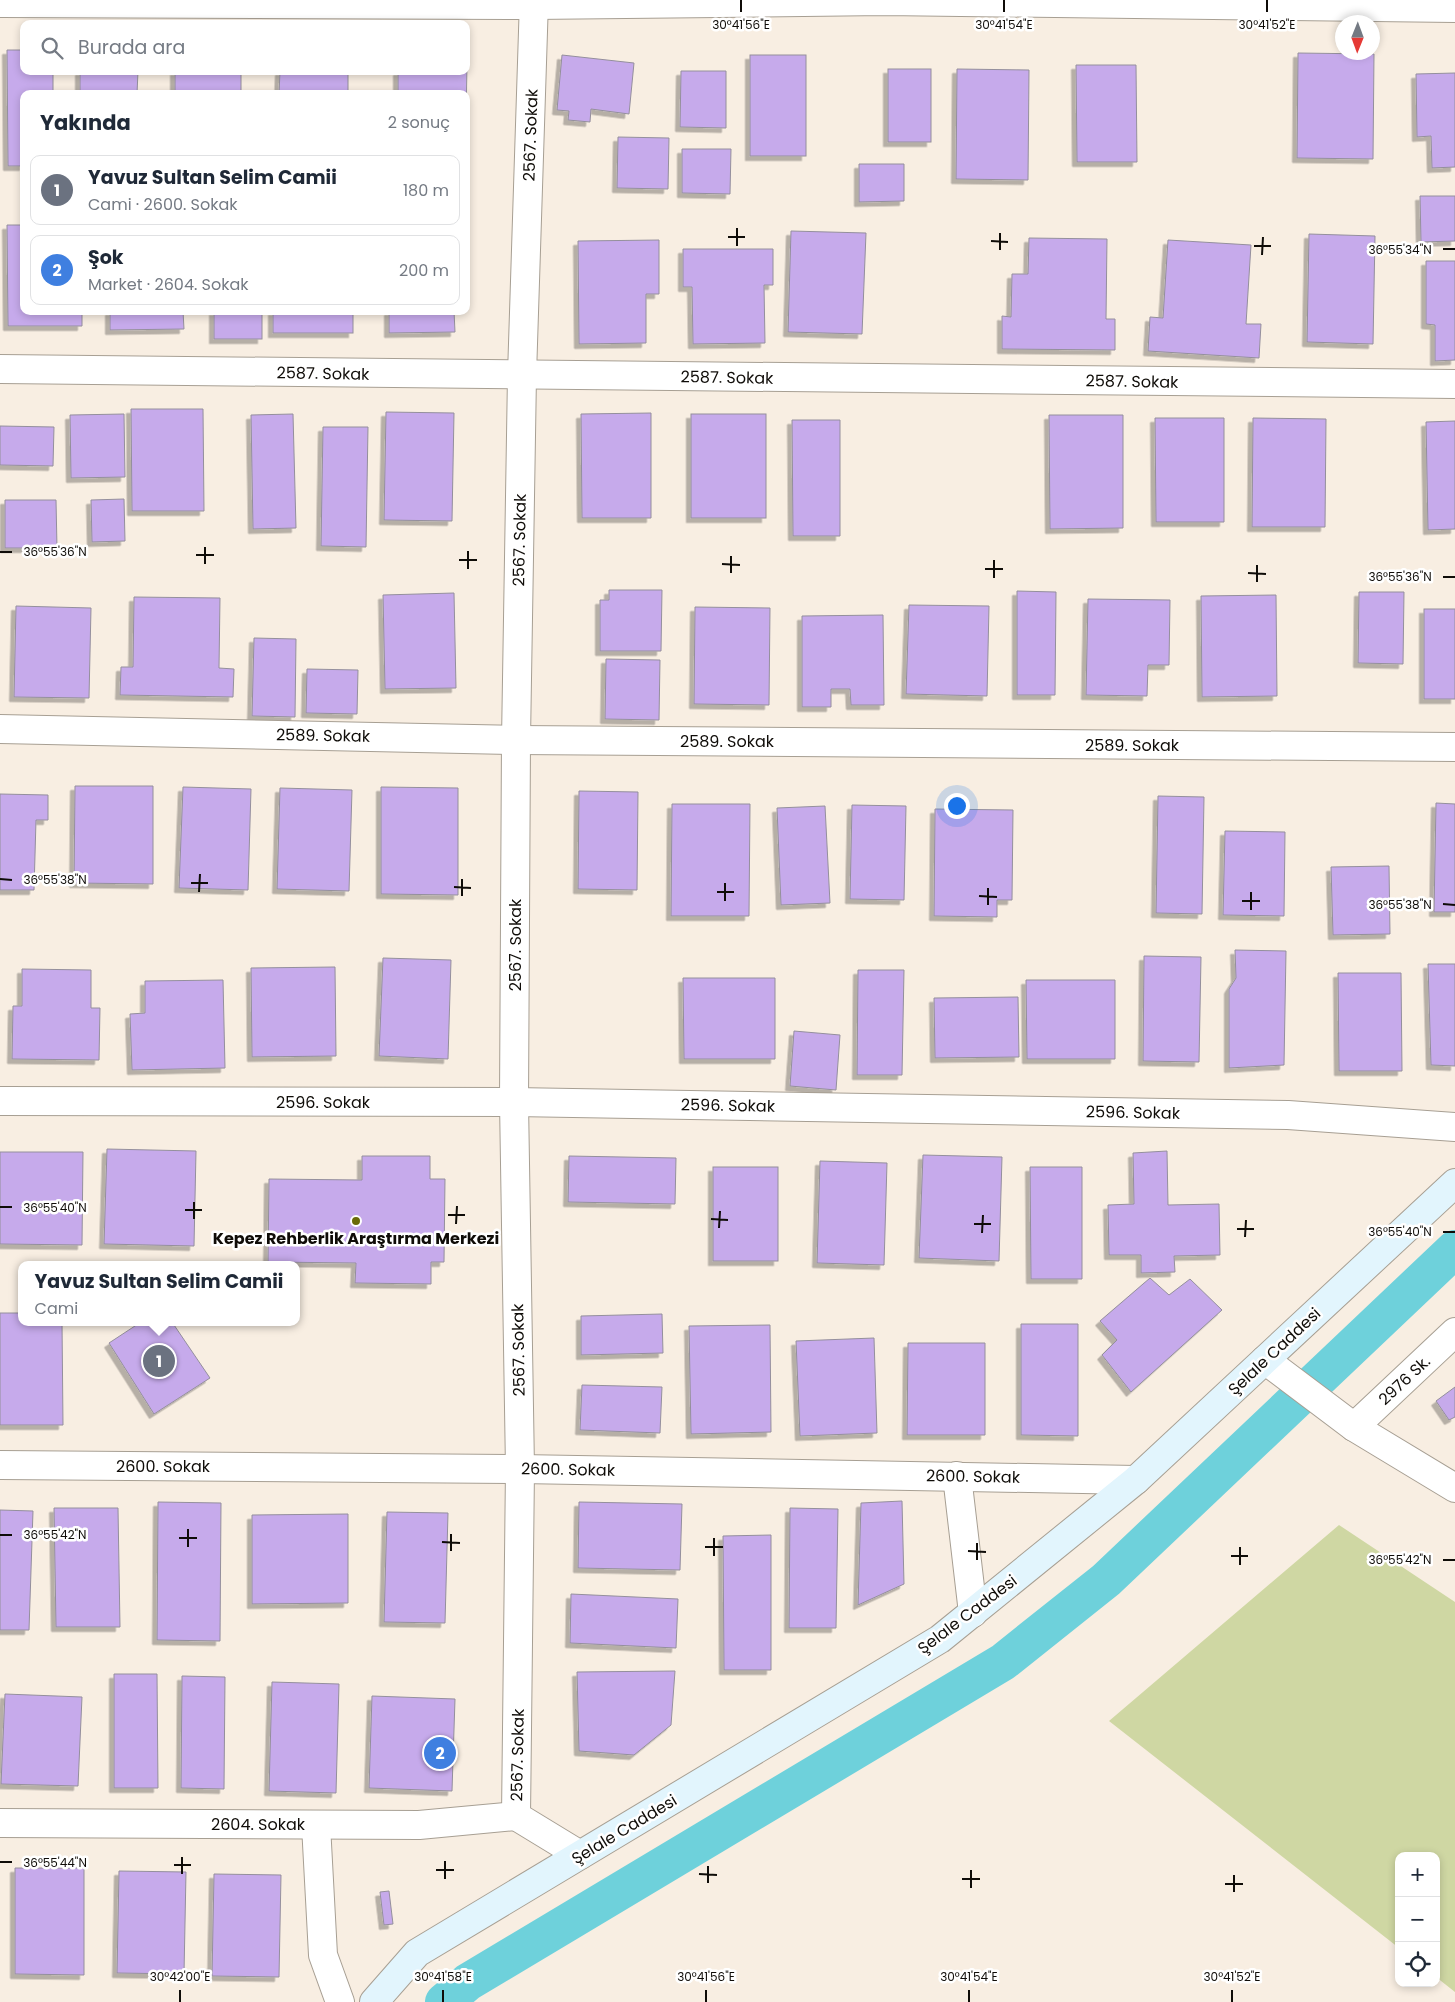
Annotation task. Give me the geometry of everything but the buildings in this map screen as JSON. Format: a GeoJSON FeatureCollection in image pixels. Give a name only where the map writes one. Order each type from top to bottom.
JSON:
{"type":"FeatureCollection","features":[{"type":"Feature","properties":{"kind":"street"},"geometry":{"type":"LineString","coordinates":[[0,4],[885,1],[1455,8]]}},
{"type":"Feature","properties":{"kind":"street","name":"2567. Sokak"},"geometry":{"type":"LineString","coordinates":[[534,2],[522,375],[516,740],[514,1102],[520,1468],[516,1816],[580,1855]]}},
{"type":"Feature","properties":{"kind":"street","name":"2587. Sokak"},"geometry":{"type":"LineString","coordinates":[[0,369],[1455,384]]}},
{"type":"Feature","properties":{"kind":"street","name":"2589. Sokak"},"geometry":{"type":"LineString","coordinates":[[0,729],[516,740],[1455,747]]}},
{"type":"Feature","properties":{"kind":"street","name":"2596. Sokak"},"geometry":{"type":"LineString","coordinates":[[0,1101],[514,1102],[1288,1115],[1455,1127]]}},
{"type":"Feature","properties":{"kind":"street","name":"Şelale Caddesi"},"geometry":{"type":"LineString","coordinates":[[374,2002],[417,1953],[940,1639],[1136,1480],[1455,1184]]}},
{"type":"Feature","properties":{"kind":"street","name":"2976 Sk."},"geometry":{"type":"LineString","coordinates":[[1354,1427],[1455,1332]]}},
{"type":"Feature","properties":{"kind":"street"},"geometry":{"type":"LineString","coordinates":[[1265,1360],[1354,1427],[1455,1488]]}},
{"type":"Feature","properties":{"kind":"street","name":"2600. Sokak"},"geometry":{"type":"LineString","coordinates":[[0,1465],[520,1468],[1136,1480]]}},
{"type":"Feature","properties":{"kind":"street"},"geometry":{"type":"LineString","coordinates":[[957,1476],[973,1613]]}},
{"type":"Feature","properties":{"kind":"street","name":"2604. Sokak"},"geometry":{"type":"LineString","coordinates":[[0,1822],[419,1825],[516,1816]]}},
{"type":"Feature","properties":{"kind":"street"},"geometry":{"type":"LineString","coordinates":[[316,1825],[323,1955],[340,2002]]}},
{"type":"Feature","properties":{"kind":"green space"},"geometry":{"type":"Polygon","coordinates":[[[1339,1525],[1455,1602],[1455,1992],[1440,1980],[1440,1852],[1395,1852],[1395,1945],[1109,1721],[1339,1525]]]}},
{"type":"Feature","properties":{"kind":"waterway"},"geometry":{"type":"LineString","coordinates":[[444,2002],[468,1982],[1003,1662],[1106,1580],[1455,1249]]}},
{"type":"Feature","properties":{"kind":"place","name":"Kepez Rehberlik Araştırma Merkezi"},"geometry":{"type":"Point","coordinates":[356,1221]}},
{"type":"Feature","properties":{"kind":"place","name":"Yavuz Sultan Selim Camii"},"geometry":{"type":"Point","coordinates":[159,1361]}},
{"type":"Feature","properties":{"kind":"place","name":"Şok"},"geometry":{"type":"Point","coordinates":[440,1753]}}]}
